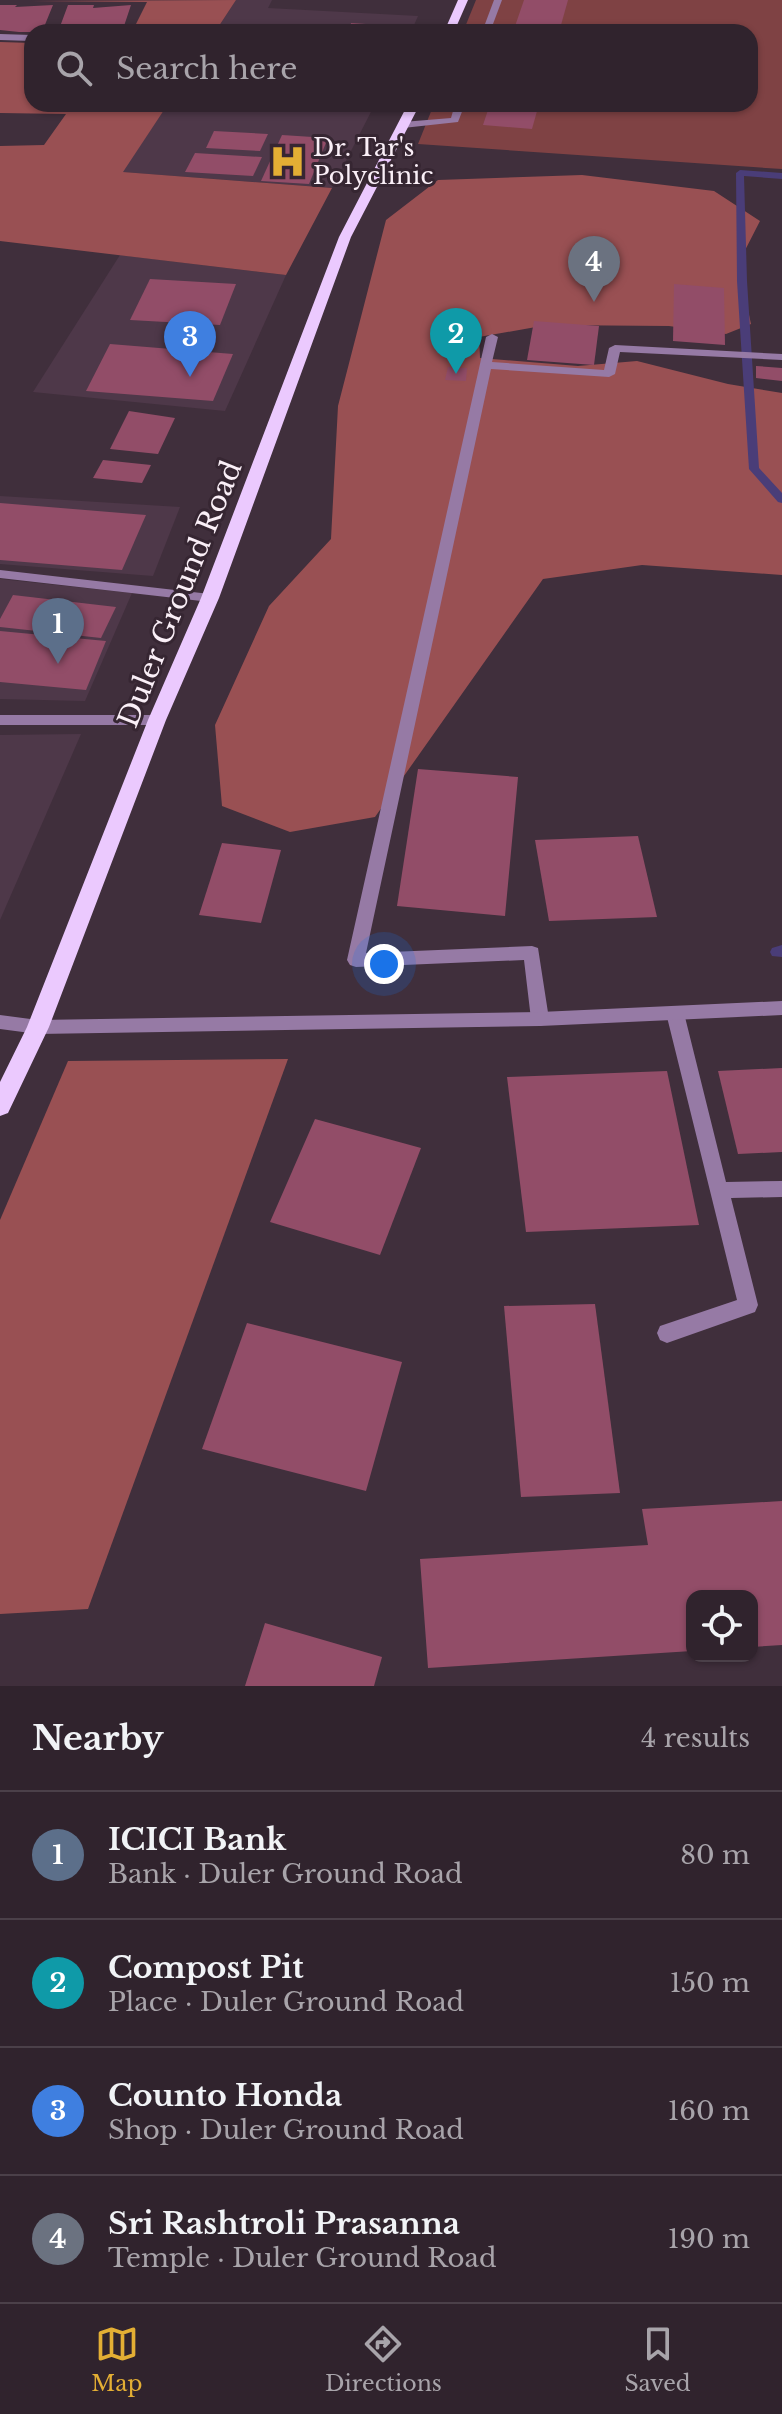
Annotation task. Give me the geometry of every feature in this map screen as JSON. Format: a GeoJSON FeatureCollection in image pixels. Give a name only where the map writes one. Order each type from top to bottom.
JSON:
{"type":"FeatureCollection","features":[{"type":"Feature","properties":{"kind":"main road"},"geometry":{"type":"LineString","coordinates":[[452,24],[463,0]]}},
{"type":"Feature","properties":{"kind":"main road","name":"Duler Ground Road"},"geometry":{"type":"LineString","coordinates":[[0,1106],[38,1027],[157,720],[210,598],[345,237],[410,112]]}},
{"type":"Feature","properties":{"kind":"street"},"geometry":{"type":"LineString","coordinates":[[489,24],[498,0]]}},
{"type":"Feature","properties":{"kind":"street"},"geometry":{"type":"LineString","coordinates":[[0,37],[24,38]]}},
{"type":"Feature","properties":{"kind":"street"},"geometry":{"type":"LineString","coordinates":[[403,125],[455,120],[458,112]]}},
{"type":"Feature","properties":{"kind":"street"},"geometry":{"type":"LineString","coordinates":[[492,337],[356,960],[532,953],[540,1019]]}},
{"type":"Feature","properties":{"kind":"street"},"geometry":{"type":"LineString","coordinates":[[486,365],[609,374],[615,348],[782,357]]}},
{"type":"Feature","properties":{"kind":"street"},"geometry":{"type":"LineString","coordinates":[[0,574],[210,598]]}},
{"type":"Feature","properties":{"kind":"street"},"geometry":{"type":"LineString","coordinates":[[0,720],[157,720]]}},
{"type":"Feature","properties":{"kind":"street"},"geometry":{"type":"LineString","coordinates":[[0,1022],[38,1027],[540,1019],[782,1008]]}},
{"type":"Feature","properties":{"kind":"street"},"geometry":{"type":"LineString","coordinates":[[667,1333],[748,1305],[675,1013]]}},
{"type":"Feature","properties":{"kind":"street"},"geometry":{"type":"LineString","coordinates":[[719,1190],[782,1189]]}},
{"type":"Feature","properties":{"kind":"shaded area"},"geometry":{"type":"Polygon","coordinates":[[[236,0],[272,0],[268,8],[418,16],[414,24],[220,24],[236,0]]]}},
{"type":"Feature","properties":{"kind":"shaded area"},"geometry":{"type":"Polygon","coordinates":[[[236,0],[220,24],[136,24],[147,2],[30,1],[236,0]]]}},
{"type":"Feature","properties":{"kind":"shaded area"},"geometry":{"type":"Polygon","coordinates":[[[476,0],[782,0],[782,169],[418,144],[431,112],[758,112],[758,24],[466,24],[476,0]]]}},
{"type":"Feature","properties":{"kind":"shaded area"},"geometry":{"type":"Polygon","coordinates":[[[0,42],[24,43],[24,112],[163,112],[123,172],[332,188],[286,275],[0,241],[0,146],[44,145],[66,114],[0,113],[0,42]]]}},
{"type":"Feature","properties":{"kind":"shaded area"},"geometry":{"type":"Polygon","coordinates":[[[163,112],[371,112],[332,188],[122,172],[163,112]]]}},
{"type":"Feature","properties":{"kind":"shaded area"},"geometry":{"type":"Polygon","coordinates":[[[582,175],[714,191],[760,221],[738,264],[751,324],[726,334],[669,326],[547,325],[479,337],[480,358],[578,366],[637,361],[728,384],[782,393],[782,575],[642,565],[543,579],[375,817],[290,832],[222,806],[215,725],[269,606],[331,539],[338,406],[386,220],[438,180],[582,175]]]}},
{"type":"Feature","properties":{"kind":"shaded area"},"geometry":{"type":"Polygon","coordinates":[[[120,255],[286,275],[225,411],[33,392],[120,255]]]}},
{"type":"Feature","properties":{"kind":"shaded area"},"geometry":{"type":"Polygon","coordinates":[[[0,496],[180,507],[153,576],[0,564],[0,496]]]}},
{"type":"Feature","properties":{"kind":"shaded area"},"geometry":{"type":"Polygon","coordinates":[[[0,579],[132,593],[85,701],[0,699],[0,579]]]}},
{"type":"Feature","properties":{"kind":"shaded area"},"geometry":{"type":"Polygon","coordinates":[[[81,734],[0,920],[0,735],[81,734]]]}},
{"type":"Feature","properties":{"kind":"shaded area"},"geometry":{"type":"Polygon","coordinates":[[[288,1059],[88,1609],[0,1614],[0,1220],[68,1061],[288,1059]]]}},
{"type":"Feature","properties":{"kind":"building"},"geometry":{"type":"Polygon","coordinates":[[[524,0],[568,0],[561,24],[516,24],[524,0]]]}},
{"type":"Feature","properties":{"kind":"building"},"geometry":{"type":"Polygon","coordinates":[[[0,5],[53,5],[45,24],[24,24],[24,32],[0,30],[0,5]]]}},
{"type":"Feature","properties":{"kind":"building"},"geometry":{"type":"Polygon","coordinates":[[[68,5],[94,5],[93,8],[131,5],[125,24],[61,24],[68,5]]]}},
{"type":"Feature","properties":{"kind":"building"},"geometry":{"type":"Polygon","coordinates":[[[487,112],[537,112],[532,129],[483,125],[487,112]]]}},
{"type":"Feature","properties":{"kind":"building"},"geometry":{"type":"Polygon","coordinates":[[[214,131],[268,134],[260,151],[206,148],[214,131]]]}},
{"type":"Feature","properties":{"kind":"building"},"geometry":{"type":"Polygon","coordinates":[[[282,135],[328,138],[309,184],[261,181],[282,135]]]}},
{"type":"Feature","properties":{"kind":"building"},"geometry":{"type":"Polygon","coordinates":[[[195,153],[262,157],[253,176],[185,172],[195,153]]]}},
{"type":"Feature","properties":{"kind":"building"},"geometry":{"type":"Polygon","coordinates":[[[150,279],[236,284],[220,325],[130,320],[150,279]]]}},
{"type":"Feature","properties":{"kind":"building"},"geometry":{"type":"Polygon","coordinates":[[[674,284],[724,288],[725,345],[673,341],[674,284]]]}},
{"type":"Feature","properties":{"kind":"building"},"geometry":{"type":"Polygon","coordinates":[[[534,321],[599,326],[594,365],[527,360],[534,321]]]}},
{"type":"Feature","properties":{"kind":"building"},"geometry":{"type":"Polygon","coordinates":[[[110,344],[233,354],[213,401],[86,391],[110,344]]]}},
{"type":"Feature","properties":{"kind":"building"},"geometry":{"type":"Polygon","coordinates":[[[756,366],[782,368],[782,381],[756,378],[756,366]]]}},
{"type":"Feature","properties":{"kind":"building"},"geometry":{"type":"Polygon","coordinates":[[[448,367],[467,368],[466,381],[445,380],[448,367]]]}},
{"type":"Feature","properties":{"kind":"building"},"geometry":{"type":"Polygon","coordinates":[[[129,411],[175,418],[158,454],[110,449],[129,411]]]}},
{"type":"Feature","properties":{"kind":"building"},"geometry":{"type":"Polygon","coordinates":[[[103,460],[151,465],[142,483],[93,478],[103,460]]]}},
{"type":"Feature","properties":{"kind":"building"},"geometry":{"type":"Polygon","coordinates":[[[0,503],[146,515],[122,570],[0,560],[0,503]]]}},
{"type":"Feature","properties":{"kind":"building"},"geometry":{"type":"Polygon","coordinates":[[[13,595],[116,607],[101,638],[0,627],[0,619],[13,595]]]}},
{"type":"Feature","properties":{"kind":"building"},"geometry":{"type":"Polygon","coordinates":[[[0,631],[106,641],[86,690],[0,682],[0,631]]]}},
{"type":"Feature","properties":{"kind":"building"},"geometry":{"type":"Polygon","coordinates":[[[418,769],[518,777],[505,916],[397,906],[418,769]]]}},
{"type":"Feature","properties":{"kind":"building"},"geometry":{"type":"Polygon","coordinates":[[[638,836],[657,917],[549,921],[535,840],[638,836]]]}},
{"type":"Feature","properties":{"kind":"building"},"geometry":{"type":"Polygon","coordinates":[[[222,843],[281,850],[261,923],[199,915],[222,843]]]}},
{"type":"Feature","properties":{"kind":"building"},"geometry":{"type":"Polygon","coordinates":[[[782,1068],[782,1152],[738,1154],[718,1071],[782,1068]]]}},
{"type":"Feature","properties":{"kind":"building"},"geometry":{"type":"Polygon","coordinates":[[[667,1071],[699,1225],[526,1232],[507,1077],[667,1071]]]}},
{"type":"Feature","properties":{"kind":"building"},"geometry":{"type":"Polygon","coordinates":[[[315,1119],[421,1148],[380,1255],[270,1222],[315,1119]]]}},
{"type":"Feature","properties":{"kind":"building"},"geometry":{"type":"Polygon","coordinates":[[[595,1304],[620,1493],[521,1497],[504,1306],[595,1304]]]}},
{"type":"Feature","properties":{"kind":"building"},"geometry":{"type":"Polygon","coordinates":[[[247,1323],[402,1362],[366,1491],[202,1449],[247,1323]]]}},
{"type":"Feature","properties":{"kind":"building"},"geometry":{"type":"Polygon","coordinates":[[[782,1501],[782,1645],[758,1647],[758,1590],[686,1590],[686,1651],[428,1668],[420,1559],[648,1545],[642,1509],[782,1501]]]}},
{"type":"Feature","properties":{"kind":"building"},"geometry":{"type":"Polygon","coordinates":[[[265,1623],[382,1657],[374,1686],[245,1686],[265,1623]]]}},
{"type":"Feature","properties":{"kind":"waterway"},"geometry":{"type":"LineString","coordinates":[[782,176],[740,173],[742,281],[754,469],[782,500]]}},
{"type":"Feature","properties":{"kind":"waterway"},"geometry":{"type":"LineString","coordinates":[[777,952],[782,951]]}},
{"type":"Feature","properties":{"kind":"place","name":"Dr. Tar's Polyclinic"},"geometry":{"type":"Point","coordinates":[287,161]}},
{"type":"Feature","properties":{"kind":"place","name":"Sri Rashtroli Prasanna"},"geometry":{"type":"Point","coordinates":[594,302]}},
{"type":"Feature","properties":{"kind":"place","name":"Compost Pit"},"geometry":{"type":"Point","coordinates":[456,374]}},
{"type":"Feature","properties":{"kind":"place","name":"Counto Honda"},"geometry":{"type":"Point","coordinates":[190,377]}},
{"type":"Feature","properties":{"kind":"place","name":"ICICI Bank"},"geometry":{"type":"Point","coordinates":[58,664]}}]}
